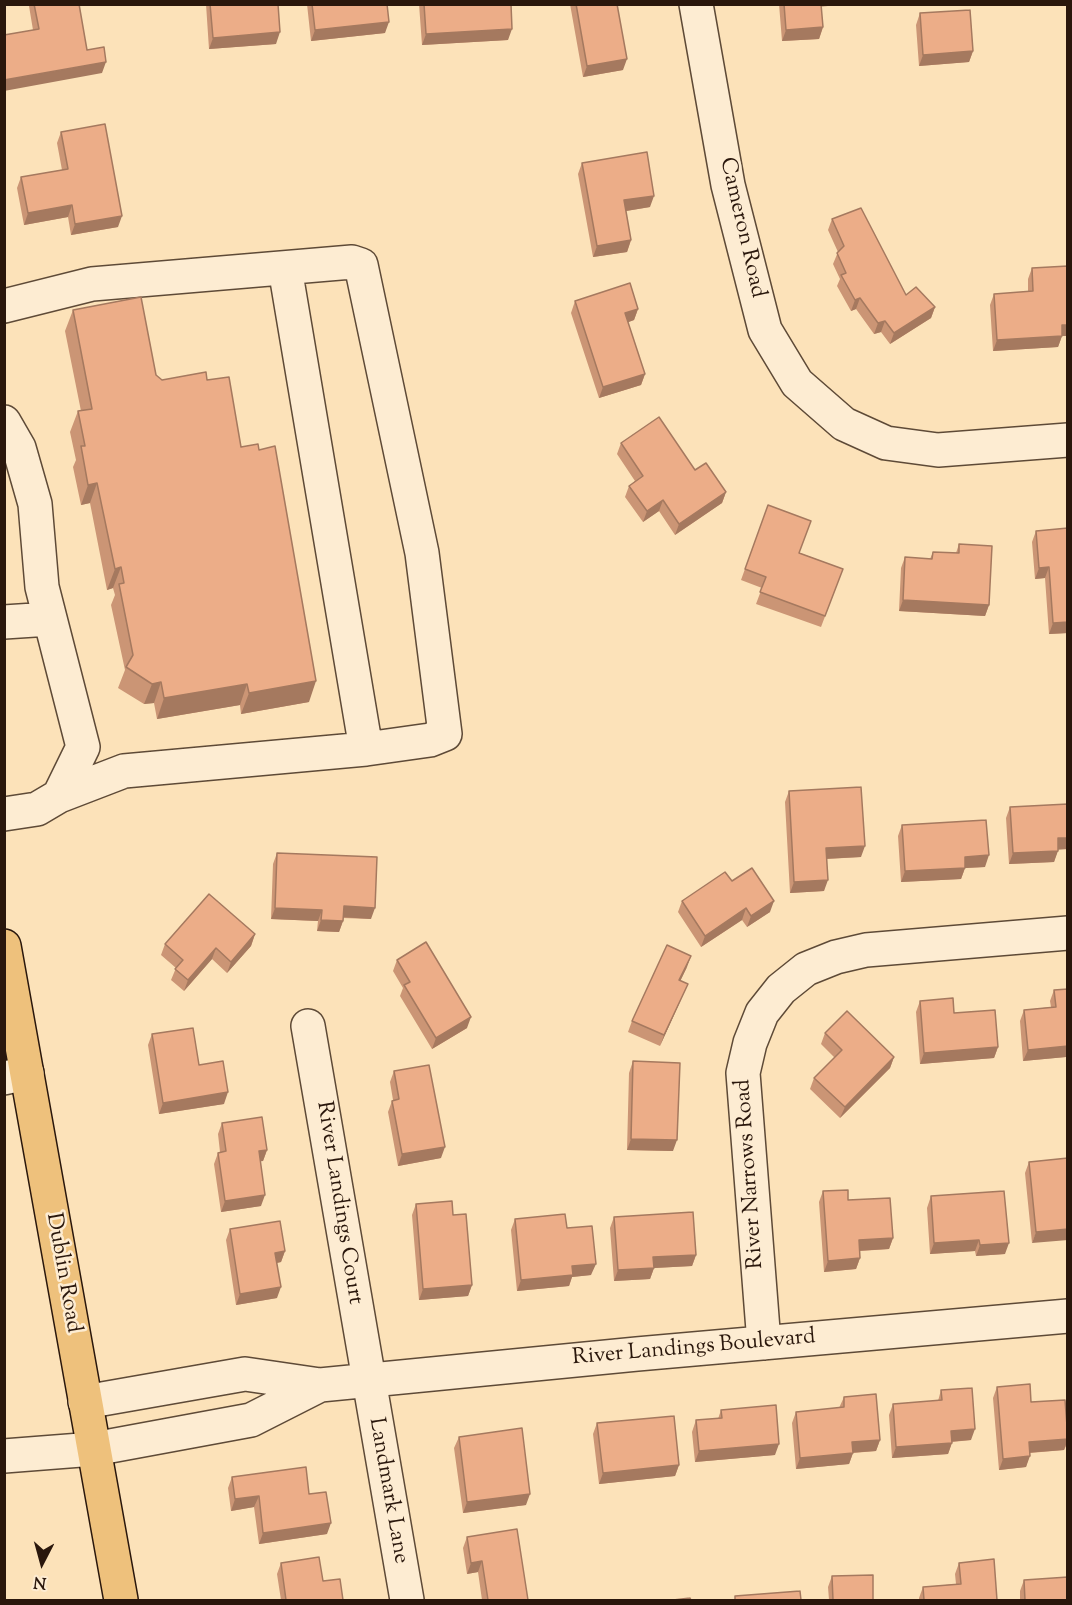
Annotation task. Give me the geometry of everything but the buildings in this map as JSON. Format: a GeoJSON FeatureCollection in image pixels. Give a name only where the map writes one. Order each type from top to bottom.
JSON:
{"type":"FeatureCollection","features":[{"type":"Feature","properties":{"kind":"main road","name":"Dublin Road"},"geometry":{"type":"LineString","coordinates":[[4,946],[16,1076],[85,1402],[120,1600]]}},
{"type":"Feature","properties":{"kind":"street","name":"Cameron Road"},"geometry":{"type":"LineString","coordinates":[[696,4],[728,185],[765,330],[797,383],[844,424],[886,443],[938,450],[1068,440]]}},
{"type":"Feature","properties":{"kind":"street"},"geometry":{"type":"LineString","coordinates":[[4,306],[92,284],[352,262],[361,265],[422,553],[445,734],[430,740],[366,749],[124,771],[59,796],[37,809],[4,814]]}},
{"type":"Feature","properties":{"kind":"street"},"geometry":{"type":"LineString","coordinates":[[285,267],[366,749]]}},
{"type":"Feature","properties":{"kind":"street"},"geometry":{"type":"LineString","coordinates":[[4,422],[19,448],[35,504],[42,587],[83,747],[59,796]]}},
{"type":"Feature","properties":{"kind":"street"},"geometry":{"type":"LineString","coordinates":[[4,622],[50,618]]}},
{"type":"Feature","properties":{"kind":"street"},"geometry":{"type":"LineString","coordinates":[[83,747],[124,771]]}},
{"type":"Feature","properties":{"kind":"street","name":"River Narrows Road"},"geometry":{"type":"LineString","coordinates":[[764,1343],[743,1073],[750,1042],[762,1013],[781,989],[806,969],[836,957],[866,950],[1068,933]]}},
{"type":"Feature","properties":{"kind":"street","name":"River Landings Court"},"geometry":{"type":"LineString","coordinates":[[308,1026],[368,1380]]}},
{"type":"Feature","properties":{"kind":"street","name":"River Landings Boulevard"},"geometry":{"type":"LineString","coordinates":[[85,1402],[245,1374],[320,1385],[1068,1316]]}},
{"type":"Feature","properties":{"kind":"street","name":"Landmark Lane"},"geometry":{"type":"LineString","coordinates":[[368,1380],[406,1600]]}},
{"type":"Feature","properties":{"kind":"street","name":"River Landings Boulevard"},"geometry":{"type":"LineString","coordinates":[[4,1456],[94,1449],[251,1420],[320,1385]]}}]}
